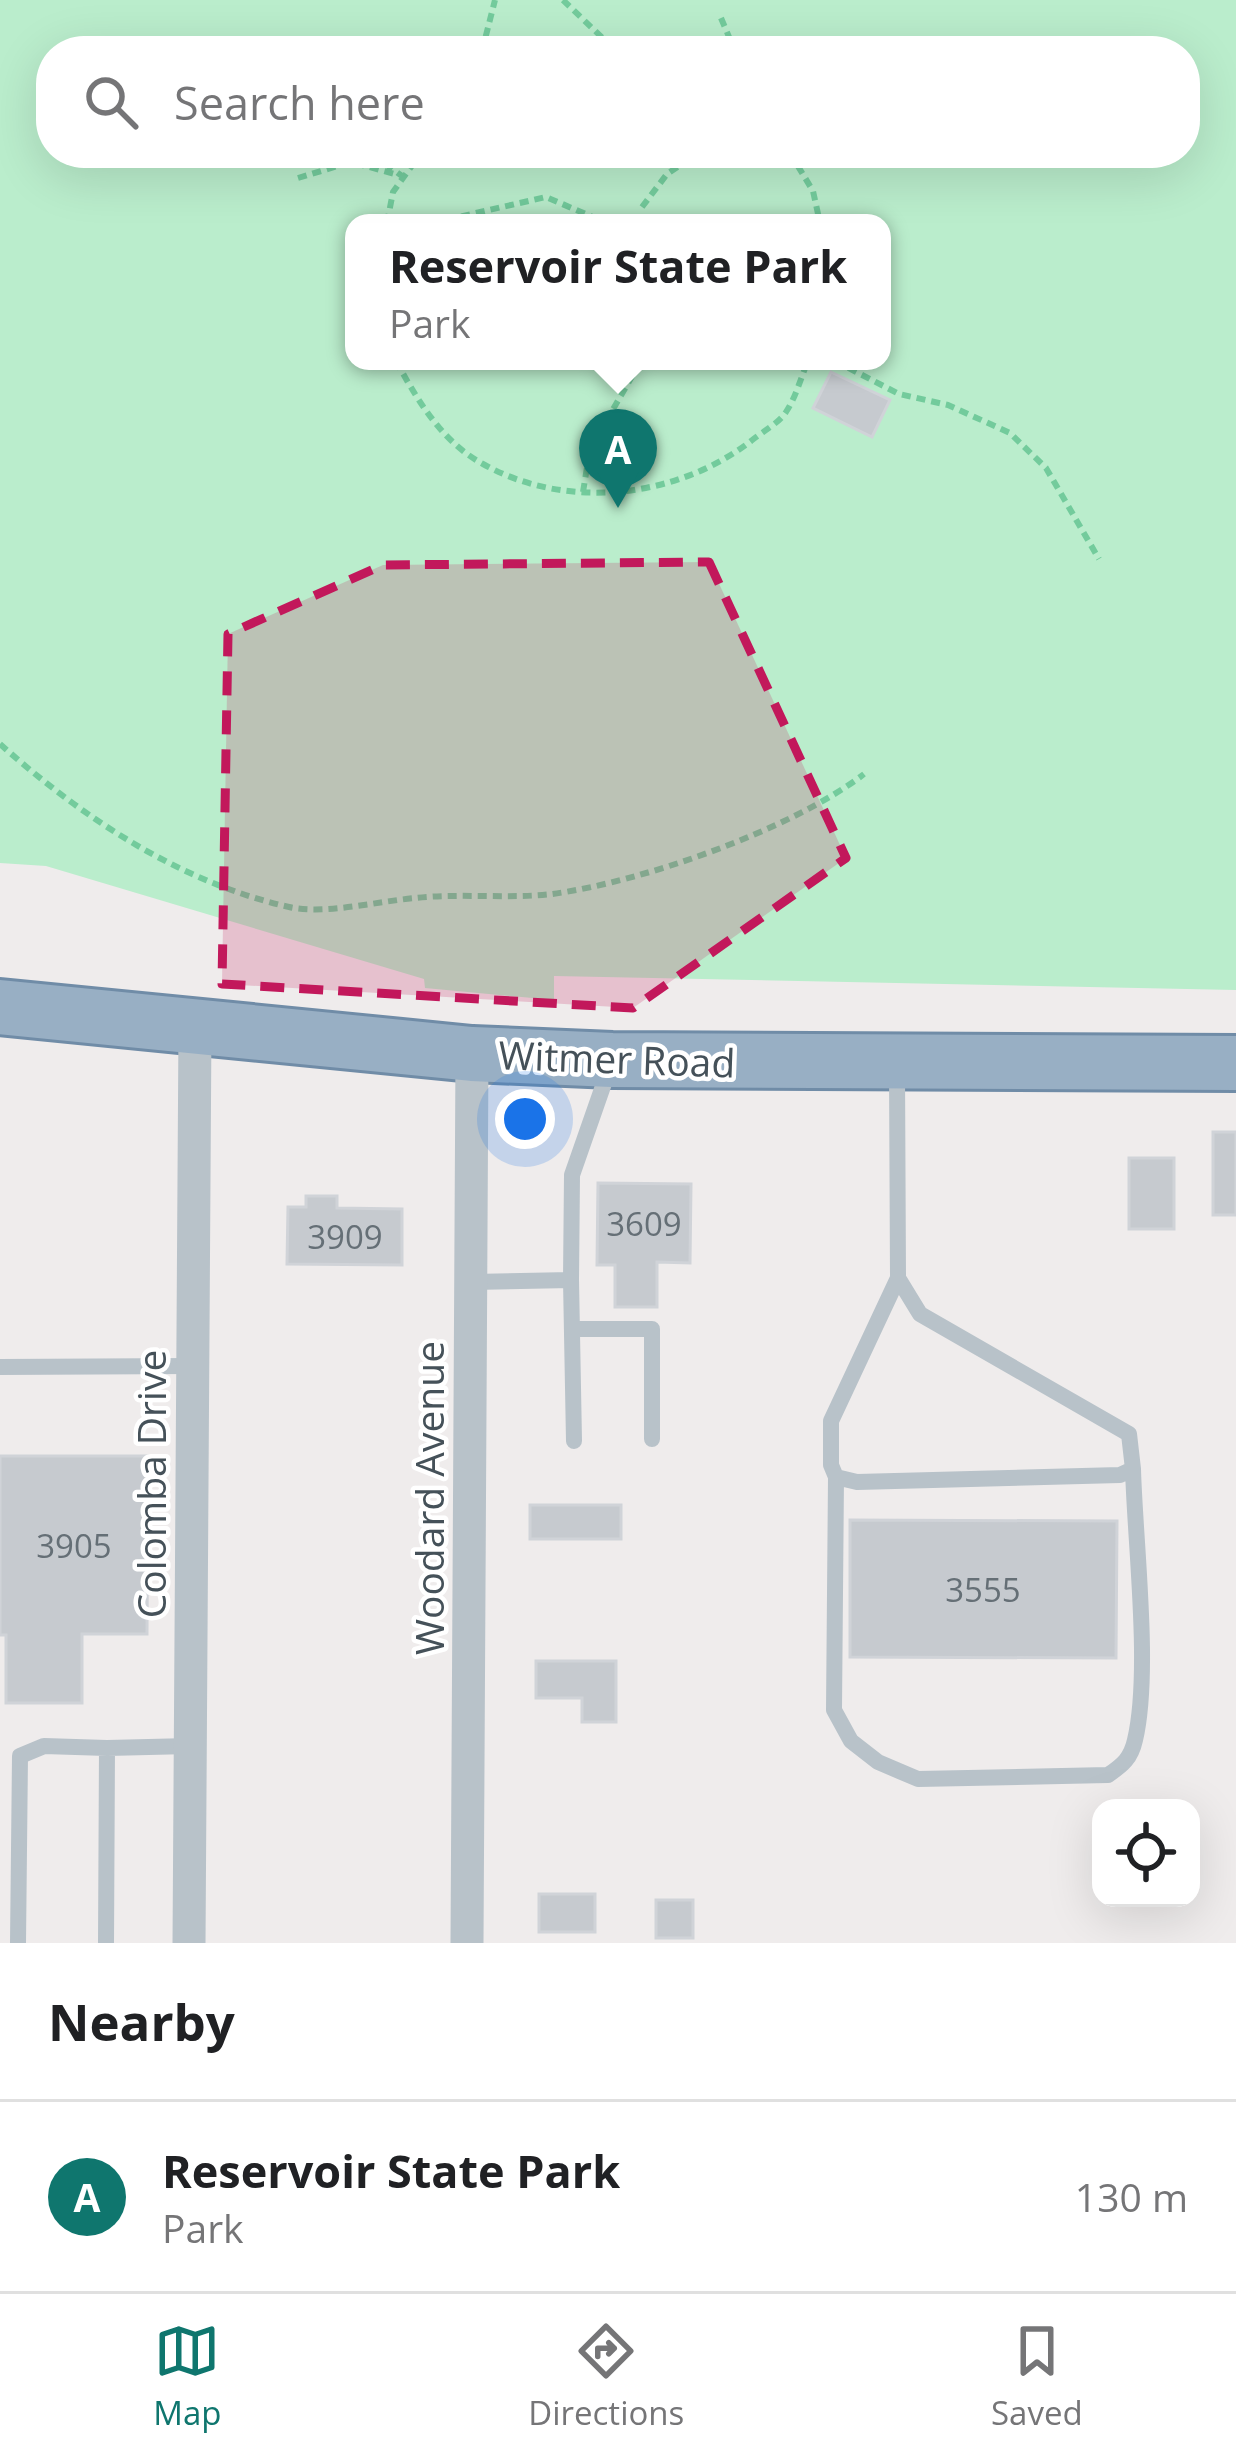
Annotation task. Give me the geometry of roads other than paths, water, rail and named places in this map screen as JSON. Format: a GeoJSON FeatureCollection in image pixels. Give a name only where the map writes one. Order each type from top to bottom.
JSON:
{"type":"FeatureCollection","features":[{"type":"Feature","properties":{"kind":"highway","name":"Witmer Road"},"geometry":{"type":"LineString","coordinates":[[0,1007],[472,1054],[612,1060],[1236,1063]]}},
{"type":"Feature","properties":{"kind":"street","name":"Colomba Drive"},"geometry":{"type":"LineString","coordinates":[[189,1943],[195,1027]]}},
{"type":"Feature","properties":{"kind":"street","name":"Woodard Avenue"},"geometry":{"type":"LineString","coordinates":[[467,1943],[472,1054]]}},
{"type":"Feature","properties":{"kind":"lane"},"geometry":{"type":"LineString","coordinates":[[574,1441],[572,1175],[612,1060]]}},
{"type":"Feature","properties":{"kind":"lane"},"geometry":{"type":"LineString","coordinates":[[897,1063],[898,1278],[831,1421],[831,1465],[836,1477],[834,1710],[850,1741],[878,1762],[918,1779],[1108,1775],[1126,1764],[1135,1739],[1140,1690],[1129,1434],[920,1314],[898,1278]]}},
{"type":"Feature","properties":{"kind":"lane"},"geometry":{"type":"LineString","coordinates":[[472,1282],[572,1280]]}},
{"type":"Feature","properties":{"kind":"lane"},"geometry":{"type":"LineString","coordinates":[[572,1329],[652,1329],[652,1439]]}},
{"type":"Feature","properties":{"kind":"lane"},"geometry":{"type":"LineString","coordinates":[[0,1367],[192,1366]]}},
{"type":"Feature","properties":{"kind":"lane"},"geometry":{"type":"LineString","coordinates":[[836,1477],[857,1482],[1120,1475],[1133,1469]]}},
{"type":"Feature","properties":{"kind":"lane"},"geometry":{"type":"LineString","coordinates":[[18,1943],[20,1756],[27,1749],[44,1747],[190,1747]]}},
{"type":"Feature","properties":{"kind":"lane"},"geometry":{"type":"LineString","coordinates":[[106,1943],[107,1748]]}},
{"type":"Feature","properties":{"kind":"place","name":"Reservoir State Park"},"geometry":{"type":"Point","coordinates":[618,508]}}]}
